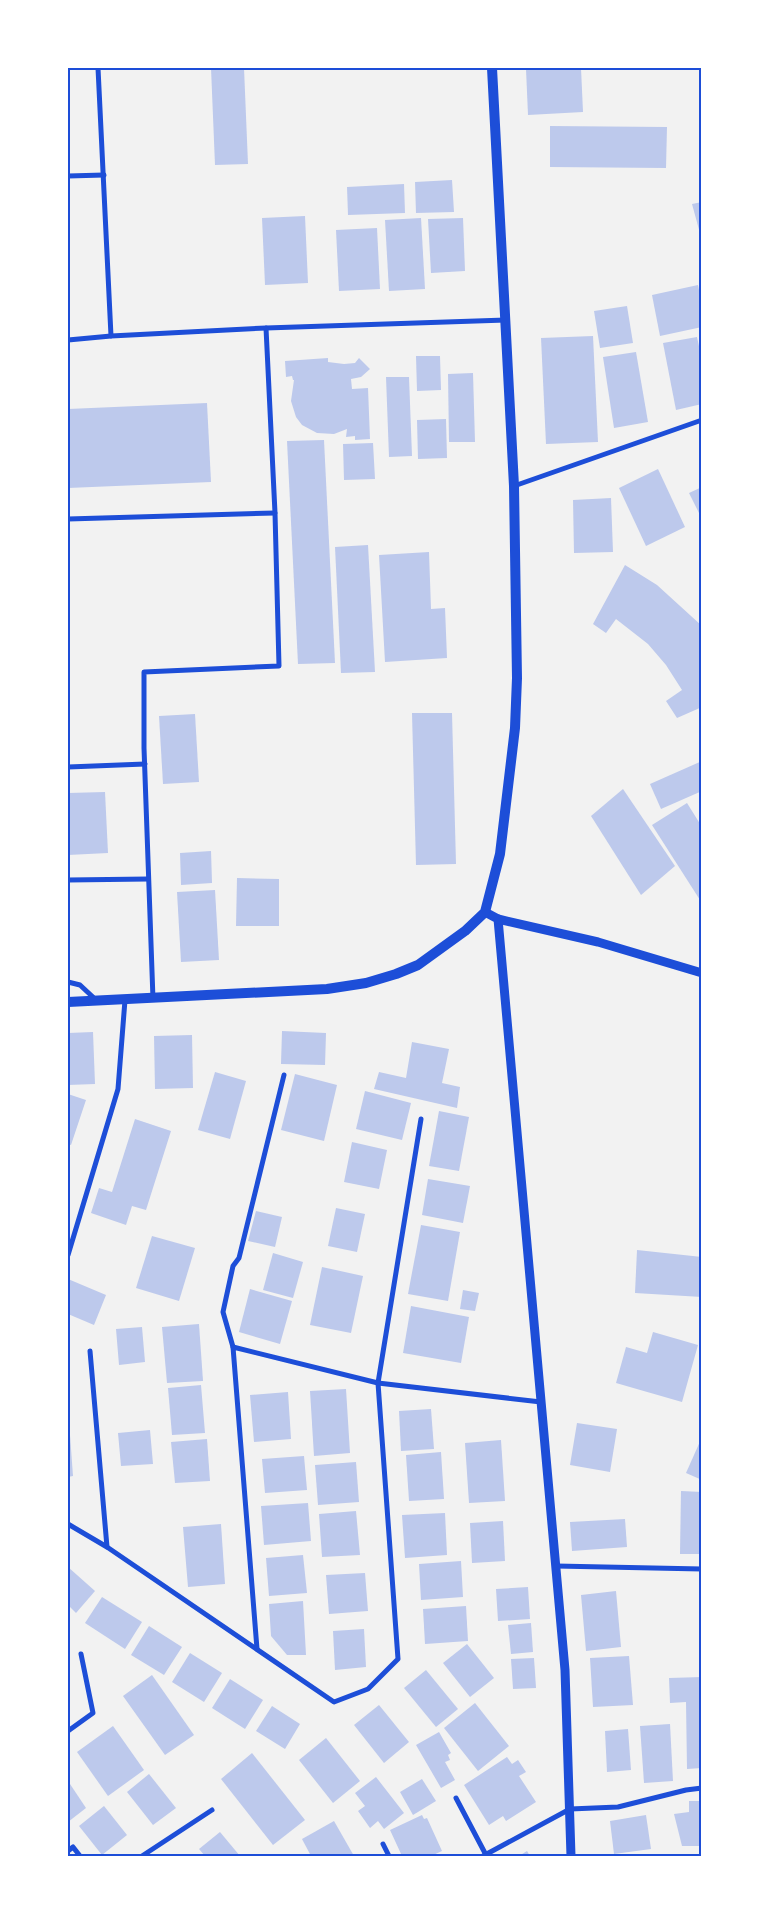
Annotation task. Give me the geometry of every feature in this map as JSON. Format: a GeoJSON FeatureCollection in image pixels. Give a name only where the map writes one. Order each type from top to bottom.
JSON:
{"type":"FeatureCollection","features":[{"type":"Feature","properties":{"kind":"main road"},"geometry":{"type":"LineString","coordinates":[[68,1002],[327,989],[366,983],[418,965],[465,931],[484,912],[500,854],[515,728],[517,678],[514,486],[492,68]]}},
{"type":"Feature","properties":{"kind":"street"},"geometry":{"type":"LineString","coordinates":[[98,68],[111,336]]}},
{"type":"Feature","properties":{"kind":"street"},"geometry":{"type":"LineString","coordinates":[[68,176],[104,175]]}},
{"type":"Feature","properties":{"kind":"street"},"geometry":{"type":"LineString","coordinates":[[68,340],[266,328],[506,320]]}},
{"type":"Feature","properties":{"kind":"street"},"geometry":{"type":"LineString","coordinates":[[153,999],[148,879],[144,672],[279,666],[275,513],[266,328]]}},
{"type":"Feature","properties":{"kind":"street"},"geometry":{"type":"LineString","coordinates":[[514,486],[702,420]]}},
{"type":"Feature","properties":{"kind":"street"},"geometry":{"type":"LineString","coordinates":[[68,520],[275,513]]}},
{"type":"Feature","properties":{"kind":"street"},"geometry":{"type":"LineString","coordinates":[[68,766],[145,764]]}},
{"type":"Feature","properties":{"kind":"street"},"geometry":{"type":"LineString","coordinates":[[68,880],[148,879]]}},
{"type":"Feature","properties":{"kind":"street"},"geometry":{"type":"LineString","coordinates":[[484,912],[498,919],[598,942],[702,973]]}},
{"type":"Feature","properties":{"kind":"street"},"geometry":{"type":"LineString","coordinates":[[498,919],[565,1670],[571,1856]]}},
{"type":"Feature","properties":{"kind":"street"},"geometry":{"type":"LineString","coordinates":[[68,982],[80,985],[98,1001]]}},
{"type":"Feature","properties":{"kind":"street"},"geometry":{"type":"LineString","coordinates":[[68,1255],[118,1090],[125,1000]]}},
{"type":"Feature","properties":{"kind":"street"},"geometry":{"type":"LineString","coordinates":[[257,1649],[233,1347],[223,1312],[233,1266],[239,1258],[284,1075]]}},
{"type":"Feature","properties":{"kind":"street"},"geometry":{"type":"LineString","coordinates":[[68,1524],[107,1547],[334,1702],[368,1689],[398,1659],[378,1383],[421,1119]]}},
{"type":"Feature","properties":{"kind":"street"},"geometry":{"type":"LineString","coordinates":[[233,1347],[378,1383],[542,1402]]}},
{"type":"Feature","properties":{"kind":"street"},"geometry":{"type":"LineString","coordinates":[[90,1351],[107,1547]]}},
{"type":"Feature","properties":{"kind":"street"},"geometry":{"type":"LineString","coordinates":[[556,1566],[702,1570]]}},
{"type":"Feature","properties":{"kind":"street"},"geometry":{"type":"LineString","coordinates":[[68,1731],[93,1713],[80,1654]]}},
{"type":"Feature","properties":{"kind":"street"},"geometry":{"type":"LineString","coordinates":[[456,1798],[484,1856],[570,1809],[618,1807],[686,1790],[702,1788]]}},
{"type":"Feature","properties":{"kind":"street"},"geometry":{"type":"LineString","coordinates":[[142,1856],[212,1810]]}},
{"type":"Feature","properties":{"kind":"street"},"geometry":{"type":"LineString","coordinates":[[383,1844],[389,1856]]}},
{"type":"Feature","properties":{"kind":"street"},"geometry":{"type":"LineString","coordinates":[[68,1851],[73,1847],[80,1856]]}},
{"type":"Feature","properties":{"kind":"building"},"geometry":{"type":"Polygon","coordinates":[[[211,68],[244,68],[248,164],[215,165],[211,68]]]}},
{"type":"Feature","properties":{"kind":"building"},"geometry":{"type":"Polygon","coordinates":[[[581,68],[583,112],[528,115],[526,69],[581,68]]]}},
{"type":"Feature","properties":{"kind":"building"},"geometry":{"type":"Polygon","coordinates":[[[550,126],[667,127],[666,168],[550,167],[550,126]]]}},
{"type":"Feature","properties":{"kind":"building"},"geometry":{"type":"Polygon","coordinates":[[[452,180],[454,212],[416,213],[415,182],[452,180]]]}},
{"type":"Feature","properties":{"kind":"building"},"geometry":{"type":"Polygon","coordinates":[[[404,184],[405,213],[348,215],[347,187],[404,184]]]}},
{"type":"Feature","properties":{"kind":"building"},"geometry":{"type":"Polygon","coordinates":[[[702,202],[702,237],[701,237],[692,204],[702,202]]]}},
{"type":"Feature","properties":{"kind":"building"},"geometry":{"type":"Polygon","coordinates":[[[305,216],[308,283],[265,285],[262,218],[305,216]]]}},
{"type":"Feature","properties":{"kind":"building"},"geometry":{"type":"Polygon","coordinates":[[[421,218],[425,289],[389,291],[385,220],[421,218]]]}},
{"type":"Feature","properties":{"kind":"building"},"geometry":{"type":"Polygon","coordinates":[[[463,218],[465,271],[431,273],[428,219],[463,218]]]}},
{"type":"Feature","properties":{"kind":"building"},"geometry":{"type":"Polygon","coordinates":[[[377,228],[380,289],[339,291],[336,230],[377,228]]]}},
{"type":"Feature","properties":{"kind":"building"},"geometry":{"type":"Polygon","coordinates":[[[698,285],[702,304],[702,327],[660,336],[652,295],[698,285]]]}},
{"type":"Feature","properties":{"kind":"building"},"geometry":{"type":"Polygon","coordinates":[[[627,306],[633,343],[600,348],[594,311],[627,306]]]}},
{"type":"Feature","properties":{"kind":"building"},"geometry":{"type":"Polygon","coordinates":[[[593,336],[598,442],[546,444],[541,338],[593,336]]]}},
{"type":"Feature","properties":{"kind":"building"},"geometry":{"type":"Polygon","coordinates":[[[697,337],[702,360],[702,404],[676,410],[663,343],[697,337]]]}},
{"type":"Feature","properties":{"kind":"building"},"geometry":{"type":"Polygon","coordinates":[[[636,352],[648,422],[614,428],[603,357],[636,352]]]}},
{"type":"Feature","properties":{"kind":"building"},"geometry":{"type":"Polygon","coordinates":[[[416,356],[440,356],[441,390],[417,391],[416,356]]]}},
{"type":"Feature","properties":{"kind":"building"},"geometry":{"type":"Polygon","coordinates":[[[328,358],[328,362],[344,364],[355,363],[359,358],[370,369],[361,377],[351,379],[352,389],[368,388],[370,439],[355,440],[355,436],[346,437],[347,429],[334,434],[317,433],[302,425],[296,417],[291,401],[294,380],[292,376],[286,377],[285,361],[328,358]]]}},
{"type":"Feature","properties":{"kind":"building"},"geometry":{"type":"Polygon","coordinates":[[[473,373],[475,442],[449,442],[448,374],[473,373]]]}},
{"type":"Feature","properties":{"kind":"building"},"geometry":{"type":"Polygon","coordinates":[[[386,377],[409,377],[412,456],[389,457],[386,377]]]}},
{"type":"Feature","properties":{"kind":"building"},"geometry":{"type":"Polygon","coordinates":[[[207,403],[211,482],[68,488],[68,409],[207,403]]]}},
{"type":"Feature","properties":{"kind":"building"},"geometry":{"type":"Polygon","coordinates":[[[446,419],[447,458],[418,459],[417,420],[446,419]]]}},
{"type":"Feature","properties":{"kind":"building"},"geometry":{"type":"Polygon","coordinates":[[[324,440],[335,663],[298,664],[287,441],[324,440]]]}},
{"type":"Feature","properties":{"kind":"building"},"geometry":{"type":"Polygon","coordinates":[[[373,443],[375,479],[344,480],[343,444],[373,443]]]}},
{"type":"Feature","properties":{"kind":"building"},"geometry":{"type":"Polygon","coordinates":[[[658,469],[685,527],[646,546],[619,488],[658,469]]]}},
{"type":"Feature","properties":{"kind":"building"},"geometry":{"type":"Polygon","coordinates":[[[702,487],[702,519],[689,493],[702,487]]]}},
{"type":"Feature","properties":{"kind":"building"},"geometry":{"type":"Polygon","coordinates":[[[611,498],[613,552],[574,553],[573,500],[611,498]]]}},
{"type":"Feature","properties":{"kind":"building"},"geometry":{"type":"Polygon","coordinates":[[[368,545],[375,672],[341,673],[335,547],[368,545]]]}},
{"type":"Feature","properties":{"kind":"building"},"geometry":{"type":"Polygon","coordinates":[[[429,552],[431,609],[445,608],[447,658],[385,662],[379,555],[429,552]]]}},
{"type":"Feature","properties":{"kind":"building"},"geometry":{"type":"Polygon","coordinates":[[[625,565],[657,585],[702,626],[702,707],[677,718],[666,701],[682,690],[666,665],[648,644],[616,619],[606,633],[593,624],[625,565]]]}},
{"type":"Feature","properties":{"kind":"building"},"geometry":{"type":"Polygon","coordinates":[[[412,713],[452,713],[456,864],[416,865],[412,713]]]}},
{"type":"Feature","properties":{"kind":"building"},"geometry":{"type":"Polygon","coordinates":[[[195,714],[199,782],[163,784],[159,716],[195,714]]]}},
{"type":"Feature","properties":{"kind":"building"},"geometry":{"type":"Polygon","coordinates":[[[702,761],[702,791],[661,809],[650,784],[702,761]]]}},
{"type":"Feature","properties":{"kind":"building"},"geometry":{"type":"Polygon","coordinates":[[[623,789],[675,866],[641,895],[591,816],[623,789]]]}},
{"type":"Feature","properties":{"kind":"building"},"geometry":{"type":"Polygon","coordinates":[[[105,792],[108,853],[68,855],[68,793],[105,792]]]}},
{"type":"Feature","properties":{"kind":"building"},"geometry":{"type":"Polygon","coordinates":[[[687,803],[702,827],[702,899],[700,900],[652,825],[687,803]]]}},
{"type":"Feature","properties":{"kind":"building"},"geometry":{"type":"Polygon","coordinates":[[[211,851],[212,883],[181,885],[180,853],[211,851]]]}},
{"type":"Feature","properties":{"kind":"building"},"geometry":{"type":"Polygon","coordinates":[[[237,878],[279,879],[279,926],[236,926],[237,878]]]}},
{"type":"Feature","properties":{"kind":"building"},"geometry":{"type":"Polygon","coordinates":[[[215,890],[219,960],[181,962],[177,892],[215,890]]]}},
{"type":"Feature","properties":{"kind":"building"},"geometry":{"type":"Polygon","coordinates":[[[282,1031],[326,1033],[325,1065],[281,1064],[282,1031]]]}},
{"type":"Feature","properties":{"kind":"building"},"geometry":{"type":"Polygon","coordinates":[[[93,1032],[95,1084],[68,1085],[68,1033],[93,1032]]]}},
{"type":"Feature","properties":{"kind":"building"},"geometry":{"type":"Polygon","coordinates":[[[192,1035],[193,1088],[155,1089],[154,1036],[192,1035]]]}},
{"type":"Feature","properties":{"kind":"building"},"geometry":{"type":"Polygon","coordinates":[[[412,1042],[449,1049],[442,1083],[460,1087],[457,1108],[374,1089],[379,1072],[406,1078],[412,1042]]]}},
{"type":"Feature","properties":{"kind":"building"},"geometry":{"type":"Polygon","coordinates":[[[215,1072],[246,1081],[230,1139],[198,1130],[215,1072]]]}},
{"type":"Feature","properties":{"kind":"building"},"geometry":{"type":"Polygon","coordinates":[[[295,1074],[337,1085],[324,1141],[281,1130],[295,1074]]]}},
{"type":"Feature","properties":{"kind":"building"},"geometry":{"type":"Polygon","coordinates":[[[365,1091],[411,1103],[402,1140],[356,1129],[365,1091]]]}},
{"type":"Feature","properties":{"kind":"building"},"geometry":{"type":"Polygon","coordinates":[[[68,1094],[86,1100],[71,1145],[68,1144],[68,1094]]]}},
{"type":"Feature","properties":{"kind":"building"},"geometry":{"type":"Polygon","coordinates":[[[439,1111],[469,1117],[459,1171],[429,1166],[439,1111]]]}},
{"type":"Feature","properties":{"kind":"building"},"geometry":{"type":"Polygon","coordinates":[[[135,1119],[171,1131],[146,1210],[132,1206],[126,1225],[91,1213],[99,1188],[112,1192],[135,1119]]]}},
{"type":"Feature","properties":{"kind":"building"},"geometry":{"type":"Polygon","coordinates":[[[352,1142],[387,1150],[379,1189],[344,1182],[352,1142]]]}},
{"type":"Feature","properties":{"kind":"building"},"geometry":{"type":"Polygon","coordinates":[[[428,1179],[470,1186],[463,1223],[422,1215],[428,1179]]]}},
{"type":"Feature","properties":{"kind":"building"},"geometry":{"type":"Polygon","coordinates":[[[336,1208],[365,1214],[357,1252],[328,1246],[336,1208]]]}},
{"type":"Feature","properties":{"kind":"building"},"geometry":{"type":"Polygon","coordinates":[[[256,1211],[282,1217],[275,1247],[248,1241],[256,1211]]]}},
{"type":"Feature","properties":{"kind":"building"},"geometry":{"type":"Polygon","coordinates":[[[421,1225],[460,1232],[448,1301],[408,1294],[421,1225]]]}},
{"type":"Feature","properties":{"kind":"building"},"geometry":{"type":"Polygon","coordinates":[[[152,1236],[195,1248],[179,1301],[136,1288],[152,1236]]]}},
{"type":"Feature","properties":{"kind":"building"},"geometry":{"type":"Polygon","coordinates":[[[637,1250],[702,1257],[702,1297],[635,1293],[637,1250]]]}},
{"type":"Feature","properties":{"kind":"building"},"geometry":{"type":"Polygon","coordinates":[[[273,1253],[303,1262],[293,1298],[263,1290],[273,1253]]]}},
{"type":"Feature","properties":{"kind":"building"},"geometry":{"type":"Polygon","coordinates":[[[322,1267],[363,1276],[351,1333],[310,1325],[322,1267]]]}},
{"type":"Feature","properties":{"kind":"building"},"geometry":{"type":"Polygon","coordinates":[[[68,1279],[106,1295],[94,1325],[68,1314],[68,1279]]]}},
{"type":"Feature","properties":{"kind":"building"},"geometry":{"type":"Polygon","coordinates":[[[250,1289],[292,1301],[280,1344],[239,1332],[250,1289]]]}},
{"type":"Feature","properties":{"kind":"building"},"geometry":{"type":"Polygon","coordinates":[[[463,1290],[479,1293],[475,1311],[460,1309],[463,1290]]]}},
{"type":"Feature","properties":{"kind":"building"},"geometry":{"type":"Polygon","coordinates":[[[411,1306],[469,1317],[461,1363],[403,1353],[411,1306]]]}},
{"type":"Feature","properties":{"kind":"building"},"geometry":{"type":"Polygon","coordinates":[[[199,1324],[203,1381],[167,1383],[162,1327],[199,1324]]]}},
{"type":"Feature","properties":{"kind":"building"},"geometry":{"type":"Polygon","coordinates":[[[142,1327],[145,1362],[119,1365],[116,1329],[142,1327]]]}},
{"type":"Feature","properties":{"kind":"building"},"geometry":{"type":"Polygon","coordinates":[[[653,1332],[698,1345],[682,1402],[616,1383],[626,1347],[647,1353],[653,1332]]]}},
{"type":"Feature","properties":{"kind":"building"},"geometry":{"type":"Polygon","coordinates":[[[201,1385],[205,1433],[172,1435],[168,1388],[201,1385]]]}},
{"type":"Feature","properties":{"kind":"building"},"geometry":{"type":"Polygon","coordinates":[[[346,1389],[350,1453],[314,1456],[310,1391],[346,1389]]]}},
{"type":"Feature","properties":{"kind":"building"},"geometry":{"type":"Polygon","coordinates":[[[288,1392],[291,1439],[254,1442],[250,1395],[288,1392]]]}},
{"type":"Feature","properties":{"kind":"building"},"geometry":{"type":"Polygon","coordinates":[[[431,1409],[434,1449],[401,1451],[399,1411],[431,1409]]]}},
{"type":"Feature","properties":{"kind":"building"},"geometry":{"type":"Polygon","coordinates":[[[577,1423],[617,1429],[610,1472],[570,1465],[577,1423]]]}},
{"type":"Feature","properties":{"kind":"building"},"geometry":{"type":"Polygon","coordinates":[[[150,1430],[153,1464],[121,1466],[118,1433],[150,1430]]]}},
{"type":"Feature","properties":{"kind":"building"},"geometry":{"type":"Polygon","coordinates":[[[68,1435],[70,1435],[73,1476],[68,1477],[68,1435]]]}},
{"type":"Feature","properties":{"kind":"building"},"geometry":{"type":"Polygon","coordinates":[[[702,1437],[702,1480],[686,1473],[702,1437]]]}},
{"type":"Feature","properties":{"kind":"building"},"geometry":{"type":"Polygon","coordinates":[[[207,1439],[210,1481],[175,1483],[171,1442],[207,1439]]]}},
{"type":"Feature","properties":{"kind":"building"},"geometry":{"type":"Polygon","coordinates":[[[501,1440],[505,1501],[469,1503],[465,1443],[501,1440]]]}},
{"type":"Feature","properties":{"kind":"building"},"geometry":{"type":"Polygon","coordinates":[[[441,1452],[444,1499],[409,1501],[406,1455],[441,1452]]]}},
{"type":"Feature","properties":{"kind":"building"},"geometry":{"type":"Polygon","coordinates":[[[304,1456],[307,1490],[265,1493],[262,1459],[304,1456]]]}},
{"type":"Feature","properties":{"kind":"building"},"geometry":{"type":"Polygon","coordinates":[[[356,1462],[359,1502],[318,1505],[315,1465],[356,1462]]]}},
{"type":"Feature","properties":{"kind":"building"},"geometry":{"type":"Polygon","coordinates":[[[681,1491],[702,1492],[702,1554],[680,1554],[681,1491]]]}},
{"type":"Feature","properties":{"kind":"building"},"geometry":{"type":"Polygon","coordinates":[[[308,1503],[311,1541],[264,1545],[261,1506],[308,1503]]]}},
{"type":"Feature","properties":{"kind":"building"},"geometry":{"type":"Polygon","coordinates":[[[356,1511],[360,1555],[322,1557],[319,1514],[356,1511]]]}},
{"type":"Feature","properties":{"kind":"building"},"geometry":{"type":"Polygon","coordinates":[[[445,1513],[447,1555],[405,1558],[402,1515],[445,1513]]]}},
{"type":"Feature","properties":{"kind":"building"},"geometry":{"type":"Polygon","coordinates":[[[625,1519],[627,1547],[572,1551],[570,1522],[625,1519]]]}},
{"type":"Feature","properties":{"kind":"building"},"geometry":{"type":"Polygon","coordinates":[[[503,1521],[505,1561],[472,1563],[470,1523],[503,1521]]]}},
{"type":"Feature","properties":{"kind":"building"},"geometry":{"type":"Polygon","coordinates":[[[221,1524],[225,1584],[188,1587],[183,1527],[221,1524]]]}},
{"type":"Feature","properties":{"kind":"building"},"geometry":{"type":"Polygon","coordinates":[[[303,1555],[307,1593],[269,1596],[266,1558],[303,1555]]]}},
{"type":"Feature","properties":{"kind":"building"},"geometry":{"type":"Polygon","coordinates":[[[461,1561],[463,1597],[421,1600],[419,1564],[461,1561]]]}},
{"type":"Feature","properties":{"kind":"building"},"geometry":{"type":"Polygon","coordinates":[[[68,1567],[95,1591],[76,1613],[68,1605],[68,1567]]]}},
{"type":"Feature","properties":{"kind":"building"},"geometry":{"type":"Polygon","coordinates":[[[365,1573],[368,1611],[329,1614],[326,1575],[365,1573]]]}},
{"type":"Feature","properties":{"kind":"building"},"geometry":{"type":"Polygon","coordinates":[[[528,1587],[530,1619],[498,1621],[496,1589],[528,1587]]]}},
{"type":"Feature","properties":{"kind":"building"},"geometry":{"type":"Polygon","coordinates":[[[616,1591],[621,1647],[586,1651],[581,1595],[616,1591]]]}},
{"type":"Feature","properties":{"kind":"building"},"geometry":{"type":"Polygon","coordinates":[[[102,1597],[142,1622],[125,1649],[85,1623],[102,1597]]]}},
{"type":"Feature","properties":{"kind":"building"},"geometry":{"type":"Polygon","coordinates":[[[303,1601],[306,1655],[287,1655],[271,1636],[269,1604],[303,1601]]]}},
{"type":"Feature","properties":{"kind":"building"},"geometry":{"type":"Polygon","coordinates":[[[466,1606],[468,1641],[425,1644],[423,1609],[466,1606]]]}},
{"type":"Feature","properties":{"kind":"building"},"geometry":{"type":"Polygon","coordinates":[[[531,1623],[533,1652],[511,1654],[508,1625],[531,1623]]]}},
{"type":"Feature","properties":{"kind":"building"},"geometry":{"type":"Polygon","coordinates":[[[149,1626],[182,1647],[164,1675],[131,1655],[149,1626]]]}},
{"type":"Feature","properties":{"kind":"building"},"geometry":{"type":"Polygon","coordinates":[[[364,1629],[366,1667],[335,1670],[333,1631],[364,1629]]]}},
{"type":"Feature","properties":{"kind":"building"},"geometry":{"type":"Polygon","coordinates":[[[467,1644],[494,1678],[470,1697],[443,1663],[467,1644]]]}},
{"type":"Feature","properties":{"kind":"building"},"geometry":{"type":"Polygon","coordinates":[[[190,1653],[222,1673],[204,1702],[172,1682],[190,1653]]]}},
{"type":"Feature","properties":{"kind":"building"},"geometry":{"type":"Polygon","coordinates":[[[629,1656],[633,1705],[593,1707],[590,1658],[629,1656]]]}},
{"type":"Feature","properties":{"kind":"building"},"geometry":{"type":"Polygon","coordinates":[[[534,1658],[536,1688],[513,1689],[511,1659],[534,1658]]]}},
{"type":"Feature","properties":{"kind":"building"},"geometry":{"type":"Polygon","coordinates":[[[426,1670],[458,1709],[436,1727],[404,1688],[426,1670]]]}},
{"type":"Feature","properties":{"kind":"building"},"geometry":{"type":"Polygon","coordinates":[[[152,1675],[194,1735],[165,1755],[123,1696],[152,1675]]]}},
{"type":"Feature","properties":{"kind":"building"},"geometry":{"type":"Polygon","coordinates":[[[702,1677],[702,1768],[687,1769],[686,1702],[670,1703],[669,1678],[702,1677]]]}},
{"type":"Feature","properties":{"kind":"building"},"geometry":{"type":"Polygon","coordinates":[[[230,1679],[263,1700],[245,1729],[212,1708],[230,1679]]]}},
{"type":"Feature","properties":{"kind":"building"},"geometry":{"type":"Polygon","coordinates":[[[475,1703],[509,1746],[478,1771],[444,1728],[475,1703]]]}},
{"type":"Feature","properties":{"kind":"building"},"geometry":{"type":"Polygon","coordinates":[[[379,1705],[409,1742],[384,1763],[354,1725],[379,1705]]]}},
{"type":"Feature","properties":{"kind":"building"},"geometry":{"type":"Polygon","coordinates":[[[272,1706],[300,1724],[285,1749],[256,1731],[272,1706]]]}},
{"type":"Feature","properties":{"kind":"building"},"geometry":{"type":"Polygon","coordinates":[[[670,1724],[673,1781],[644,1783],[640,1726],[670,1724]]]}},
{"type":"Feature","properties":{"kind":"building"},"geometry":{"type":"Polygon","coordinates":[[[113,1726],[144,1770],[108,1796],[77,1752],[113,1726]]]}},
{"type":"Feature","properties":{"kind":"building"},"geometry":{"type":"Polygon","coordinates":[[[628,1729],[631,1770],[607,1772],[605,1731],[628,1729]]]}},
{"type":"Feature","properties":{"kind":"building"},"geometry":{"type":"Polygon","coordinates":[[[439,1732],[451,1753],[448,1755],[450,1760],[445,1762],[455,1780],[441,1788],[416,1745],[439,1732]]]}},
{"type":"Feature","properties":{"kind":"building"},"geometry":{"type":"Polygon","coordinates":[[[326,1738],[360,1781],[333,1803],[299,1760],[326,1738]]]}},
{"type":"Feature","properties":{"kind":"building"},"geometry":{"type":"Polygon","coordinates":[[[252,1753],[305,1820],[273,1845],[221,1779],[252,1753]]]}},
{"type":"Feature","properties":{"kind":"building"},"geometry":{"type":"Polygon","coordinates":[[[507,1757],[512,1764],[518,1760],[526,1772],[519,1776],[536,1802],[506,1821],[503,1816],[489,1825],[464,1785],[507,1757]]]}},
{"type":"Feature","properties":{"kind":"building"},"geometry":{"type":"Polygon","coordinates":[[[149,1774],[176,1808],[153,1825],[127,1792],[149,1774]]]}},
{"type":"Feature","properties":{"kind":"building"},"geometry":{"type":"Polygon","coordinates":[[[376,1777],[404,1813],[384,1829],[378,1821],[370,1828],[358,1811],[365,1806],[355,1793],[376,1777]]]}},
{"type":"Feature","properties":{"kind":"building"},"geometry":{"type":"Polygon","coordinates":[[[422,1779],[436,1801],[413,1815],[400,1792],[422,1779]]]}},
{"type":"Feature","properties":{"kind":"building"},"geometry":{"type":"Polygon","coordinates":[[[68,1781],[86,1808],[68,1822],[68,1781]]]}},
{"type":"Feature","properties":{"kind":"building"},"geometry":{"type":"Polygon","coordinates":[[[689,1801],[702,1801],[702,1846],[682,1846],[674,1814],[689,1812],[689,1801]]]}},
{"type":"Feature","properties":{"kind":"building"},"geometry":{"type":"Polygon","coordinates":[[[104,1806],[127,1835],[102,1855],[79,1826],[104,1806]]]}},
{"type":"Feature","properties":{"kind":"building"},"geometry":{"type":"Polygon","coordinates":[[[422,1815],[424,1819],[427,1818],[442,1851],[431,1856],[402,1856],[390,1830],[422,1815]]]}},
{"type":"Feature","properties":{"kind":"building"},"geometry":{"type":"Polygon","coordinates":[[[646,1815],[651,1849],[614,1854],[610,1821],[646,1815]]]}},
{"type":"Feature","properties":{"kind":"building"},"geometry":{"type":"Polygon","coordinates":[[[334,1821],[354,1856],[311,1856],[302,1839],[334,1821]]]}},
{"type":"Feature","properties":{"kind":"building"},"geometry":{"type":"Polygon","coordinates":[[[220,1832],[240,1856],[205,1856],[199,1849],[220,1832]]]}},
{"type":"Feature","properties":{"kind":"building"},"geometry":{"type":"Polygon","coordinates":[[[527,1851],[530,1856],[519,1856],[527,1851]]]}}]}
